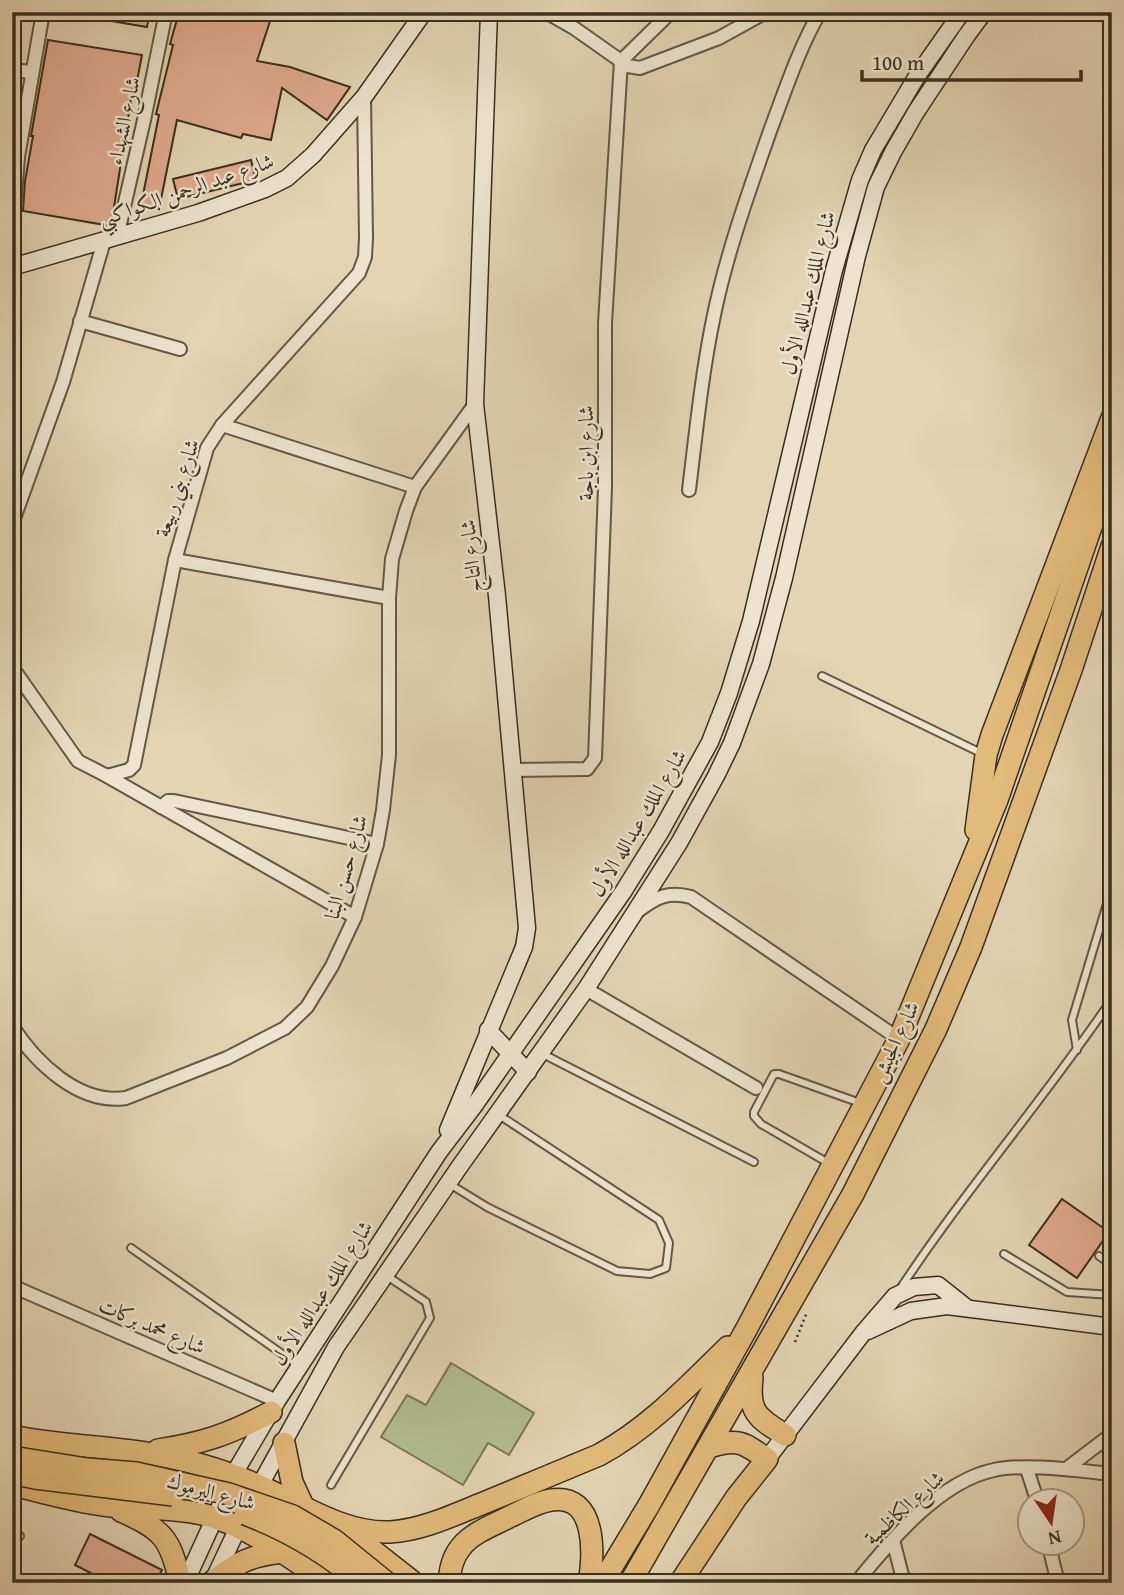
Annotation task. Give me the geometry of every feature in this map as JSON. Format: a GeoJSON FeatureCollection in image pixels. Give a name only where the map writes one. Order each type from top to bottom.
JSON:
{"type":"FeatureCollection","features":[{"type":"Feature","properties":{"kind":"highway"},"geometry":{"type":"LineString","coordinates":[[971,865],[986,755],[1112,418]]}},
{"type":"Feature","properties":{"kind":"highway","name":"شارع الجيش"},"geometry":{"type":"LineString","coordinates":[[602,1583],[649,1505],[747,1328],[899,1039],[997,800],[1112,466]]}},
{"type":"Feature","properties":{"kind":"highway","name":"شارع الجيش"},"geometry":{"type":"LineString","coordinates":[[630,1583],[853,1194],[936,1029],[981,920],[1071,670],[1112,546]]}},
{"type":"Feature","properties":{"kind":"highway"},"geometry":{"type":"LineString","coordinates":[[12,1436],[141,1452],[210,1466],[334,1520],[367,1530],[389,1532],[411,1529],[444,1519],[622,1443],[648,1422],[747,1328]]}},
{"type":"Feature","properties":{"kind":"highway"},"geometry":{"type":"LineString","coordinates":[[753,1372],[750,1396],[753,1408],[760,1418],[785,1435]]}},
{"type":"Feature","properties":{"kind":"highway"},"geometry":{"type":"LineString","coordinates":[[141,1452],[212,1440],[239,1429],[274,1407]]}},
{"type":"Feature","properties":{"kind":"highway"},"geometry":{"type":"LineString","coordinates":[[680,1583],[766,1458],[739,1442],[727,1441],[709,1447]]}},
{"type":"Feature","properties":{"kind":"highway"},"geometry":{"type":"LineString","coordinates":[[284,1443],[292,1482],[303,1506]]}},
{"type":"Feature","properties":{"kind":"highway","name":"شارع اليرموك"},"geometry":{"type":"LineString","coordinates":[[12,1457],[136,1474],[229,1494],[293,1516],[334,1540],[387,1583]]}},
{"type":"Feature","properties":{"kind":"highway"},"geometry":{"type":"LineString","coordinates":[[190,1512],[207,1505],[216,1493],[210,1466]]}},
{"type":"Feature","properties":{"kind":"highway","name":"شارع اليرموك"},"geometry":{"type":"LineString","coordinates":[[12,1473],[73,1483],[161,1492],[232,1508],[267,1522],[307,1543],[335,1561],[361,1583]]}},
{"type":"Feature","properties":{"kind":"highway"},"geometry":{"type":"LineString","coordinates":[[12,1485],[110,1506],[190,1512],[214,1518],[282,1552],[328,1583]]}},
{"type":"Feature","properties":{"kind":"highway"},"geometry":{"type":"LineString","coordinates":[[449,1583],[455,1556],[474,1536],[536,1504],[560,1500],[578,1507],[590,1527],[593,1559],[589,1583]]}},
{"type":"Feature","properties":{"kind":"highway"},"geometry":{"type":"LineString","coordinates":[[110,1506],[143,1521],[163,1535],[175,1558],[182,1583]]}},
{"type":"Feature","properties":{"kind":"highway"},"geometry":{"type":"LineString","coordinates":[[334,1520],[414,1583]]}},
{"type":"Feature","properties":{"kind":"highway"},"geometry":{"type":"LineString","coordinates":[[213,1582],[243,1560],[282,1552]]}},
{"type":"Feature","properties":{"kind":"main road","name":"شارع عبد الرحمن الكواكبي"},"geometry":{"type":"LineString","coordinates":[[12,267],[209,209],[287,178],[313,155],[364,97],[424,12]]}},
{"type":"Feature","properties":{"kind":"main road","name":"شارع التاج"},"geometry":{"type":"LineString","coordinates":[[439,1152],[524,947],[527,928],[514,770],[475,404],[489,12]]}},
{"type":"Feature","properties":{"kind":"main road","name":"شارع الملك عبدالله الأول"},"geometry":{"type":"LineString","coordinates":[[182,1583],[234,1475],[299,1366],[439,1152],[593,936],[655,841],[710,742],[729,693],[751,621],[834,270],[860,180],[873,150],[917,76],[962,12]]}},
{"type":"Feature","properties":{"kind":"main road","name":"شارع الملك عبدالله الأول"},"geometry":{"type":"LineString","coordinates":[[213,1582],[259,1486],[337,1347],[448,1183],[586,989],[698,812],[716,776],[732,743],[761,664],[785,578],[876,187],[916,112],[984,12]]}},
{"type":"Feature","properties":{"kind":"main road"},"geometry":{"type":"LineString","coordinates":[[488,1030],[528,1072]]}},
{"type":"Feature","properties":{"kind":"main road"},"geometry":{"type":"LineString","coordinates":[[766,1458],[895,1296],[914,1287],[938,1285],[967,1308]]}},
{"type":"Feature","properties":{"kind":"main road"},"geometry":{"type":"LineString","coordinates":[[863,1333],[911,1311],[947,1306],[1112,1327]]}},
{"type":"Feature","properties":{"kind":"street"},"geometry":{"type":"LineString","coordinates":[[12,234],[19,157],[43,12]]}},
{"type":"Feature","properties":{"kind":"street","name":"شارع الشهداء"},"geometry":{"type":"LineString","coordinates":[[111,239],[166,12]]}},
{"type":"Feature","properties":{"kind":"street"},"geometry":{"type":"LineString","coordinates":[[546,12],[634,68],[651,66],[719,38],[766,12]]}},
{"type":"Feature","properties":{"kind":"street"},"geometry":{"type":"LineString","coordinates":[[621,61],[671,12]]}},
{"type":"Feature","properties":{"kind":"street"},"geometry":{"type":"LineString","coordinates":[[690,490],[712,326],[728,259],[744,203],[774,121],[820,12]]}},
{"type":"Feature","properties":{"kind":"street","name":"شارع ابن باجة"},"geometry":{"type":"LineString","coordinates":[[514,770],[587,769],[595,758],[606,488],[606,298],[621,61]]}},
{"type":"Feature","properties":{"kind":"street"},"geometry":{"type":"LineString","coordinates":[[12,70],[31,72]]}},
{"type":"Feature","properties":{"kind":"street","name":"شارع بني ربيعة"},"geometry":{"type":"LineString","coordinates":[[107,776],[128,770],[137,761],[175,560],[207,448],[222,425],[359,273],[362,266],[366,238],[364,97]]}},
{"type":"Feature","properties":{"kind":"street"},"geometry":{"type":"LineString","coordinates":[[12,524],[63,382],[80,321],[111,239]]}},
{"type":"Feature","properties":{"kind":"street"},"geometry":{"type":"LineString","coordinates":[[80,321],[180,349]]}},
{"type":"Feature","properties":{"kind":"street","name":"شارع حسن البنا"},"geometry":{"type":"LineString","coordinates":[[12,1026],[28,1047],[60,1077],[88,1095],[112,1100],[126,1098],[227,1058],[285,1028],[307,1007],[332,966],[355,917],[377,844],[389,755],[389,598],[393,559],[405,511],[415,487],[475,404]]}},
{"type":"Feature","properties":{"kind":"street"},"geometry":{"type":"LineString","coordinates":[[222,425],[415,487]]}},
{"type":"Feature","properties":{"kind":"street"},"geometry":{"type":"LineString","coordinates":[[175,560],[389,598]]}},
{"type":"Feature","properties":{"kind":"street"},"geometry":{"type":"LineString","coordinates":[[12,667],[78,761],[355,917]]}},
{"type":"Feature","properties":{"kind":"street"},"geometry":{"type":"LineString","coordinates":[[161,807],[174,801],[377,844]]}},
{"type":"Feature","properties":{"kind":"street"},"geometry":{"type":"LineString","coordinates":[[635,914],[655,898],[667,894],[691,897],[899,1039]]}},
{"type":"Feature","properties":{"kind":"street"},"geometry":{"type":"LineString","coordinates":[[586,989],[756,1088]]}},
{"type":"Feature","properties":{"kind":"street","name":"شارع محمد بركات"},"geometry":{"type":"LineString","coordinates":[[12,1286],[274,1407]]}},
{"type":"Feature","properties":{"kind":"street"},"geometry":{"type":"LineString","coordinates":[[1066,1469],[1112,1434]]}},
{"type":"Feature","properties":{"kind":"street","name":"شارع الكاظمية"},"geometry":{"type":"LineString","coordinates":[[856,1583],[893,1539],[948,1489],[970,1477],[996,1469],[1066,1469],[1112,1474]]}},
{"type":"Feature","properties":{"kind":"street"},"geometry":{"type":"LineString","coordinates":[[1027,1469],[1032,1486]]}},
{"type":"Feature","properties":{"kind":"street"},"geometry":{"type":"LineString","coordinates":[[893,1539],[904,1583]]}},
{"type":"Feature","properties":{"kind":"street"},"geometry":{"type":"LineString","coordinates":[[1051,1556],[1058,1583]]}},
{"type":"Feature","properties":{"kind":"lane"},"geometry":{"type":"LineString","coordinates":[[822,676],[986,755]]}},
{"type":"Feature","properties":{"kind":"lane"},"geometry":{"type":"LineString","coordinates":[[1077,1050],[1072,1020],[1112,887]]}},
{"type":"Feature","properties":{"kind":"lane"},"geometry":{"type":"LineString","coordinates":[[895,1296],[933,1240],[1077,1050],[1112,999]]}},
{"type":"Feature","properties":{"kind":"lane"},"geometry":{"type":"LineString","coordinates":[[541,1054],[754,1162]]}},
{"type":"Feature","properties":{"kind":"lane"},"geometry":{"type":"LineString","coordinates":[[833,1165],[761,1124],[754,1112],[775,1074],[864,1104]]}},
{"type":"Feature","properties":{"kind":"lane"},"geometry":{"type":"LineString","coordinates":[[448,1183],[487,1206],[617,1271],[650,1274],[666,1268],[669,1243],[659,1220],[498,1114]]}},
{"type":"Feature","properties":{"kind":"lane"},"geometry":{"type":"LineString","coordinates":[[131,1248],[299,1366]]}},
{"type":"Feature","properties":{"kind":"lane"},"geometry":{"type":"LineString","coordinates":[[1004,1255],[1067,1292],[1112,1295]]}},
{"type":"Feature","properties":{"kind":"lane"},"geometry":{"type":"LineString","coordinates":[[1099,1256],[1112,1265]]}},
{"type":"Feature","properties":{"kind":"lane"},"geometry":{"type":"LineString","coordinates":[[331,1485],[430,1318],[426,1302],[385,1275]]}},
{"type":"Feature","properties":{"kind":"lane"},"geometry":{"type":"LineString","coordinates":[[12,1544],[20,1536]]}},
{"type":"Feature","properties":{"kind":"path"},"geometry":{"type":"LineString","coordinates":[[795,1342],[803,1324]]}},
{"type":"Feature","properties":{"kind":"path"},"geometry":{"type":"LineString","coordinates":[[12,1507],[19,1516],[19,1526]]}},
{"type":"Feature","properties":{"kind":"green space"},"geometry":{"type":"Polygon","coordinates":[[[451,1363],[534,1413],[509,1455],[488,1443],[463,1485],[381,1437],[407,1395],[426,1405],[451,1363]]]}},
{"type":"Feature","properties":{"kind":"building"},"geometry":{"type":"Polygon","coordinates":[[[100,12],[150,12],[147,27],[99,19],[100,12]]]}},
{"type":"Feature","properties":{"kind":"building"},"geometry":{"type":"Polygon","coordinates":[[[179,12],[273,12],[257,61],[290,67],[350,87],[327,120],[282,88],[271,140],[243,134],[241,138],[177,120],[159,209],[141,205],[159,115],[156,114],[179,12]]]}},
{"type":"Feature","properties":{"kind":"building"},"geometry":{"type":"Polygon","coordinates":[[[48,40],[142,55],[137,81],[134,80],[111,226],[23,211],[31,136],[48,40]]]}},
{"type":"Feature","properties":{"kind":"building"},"geometry":{"type":"Polygon","coordinates":[[[251,160],[256,180],[178,199],[173,179],[251,160]]]}},
{"type":"Feature","properties":{"kind":"building"},"geometry":{"type":"Polygon","coordinates":[[[1062,1199],[1109,1232],[1077,1278],[1029,1245],[1062,1199]]]}},
{"type":"Feature","properties":{"kind":"building"},"geometry":{"type":"Polygon","coordinates":[[[90,1534],[162,1570],[155,1583],[110,1583],[75,1565],[90,1534]]]}}]}
